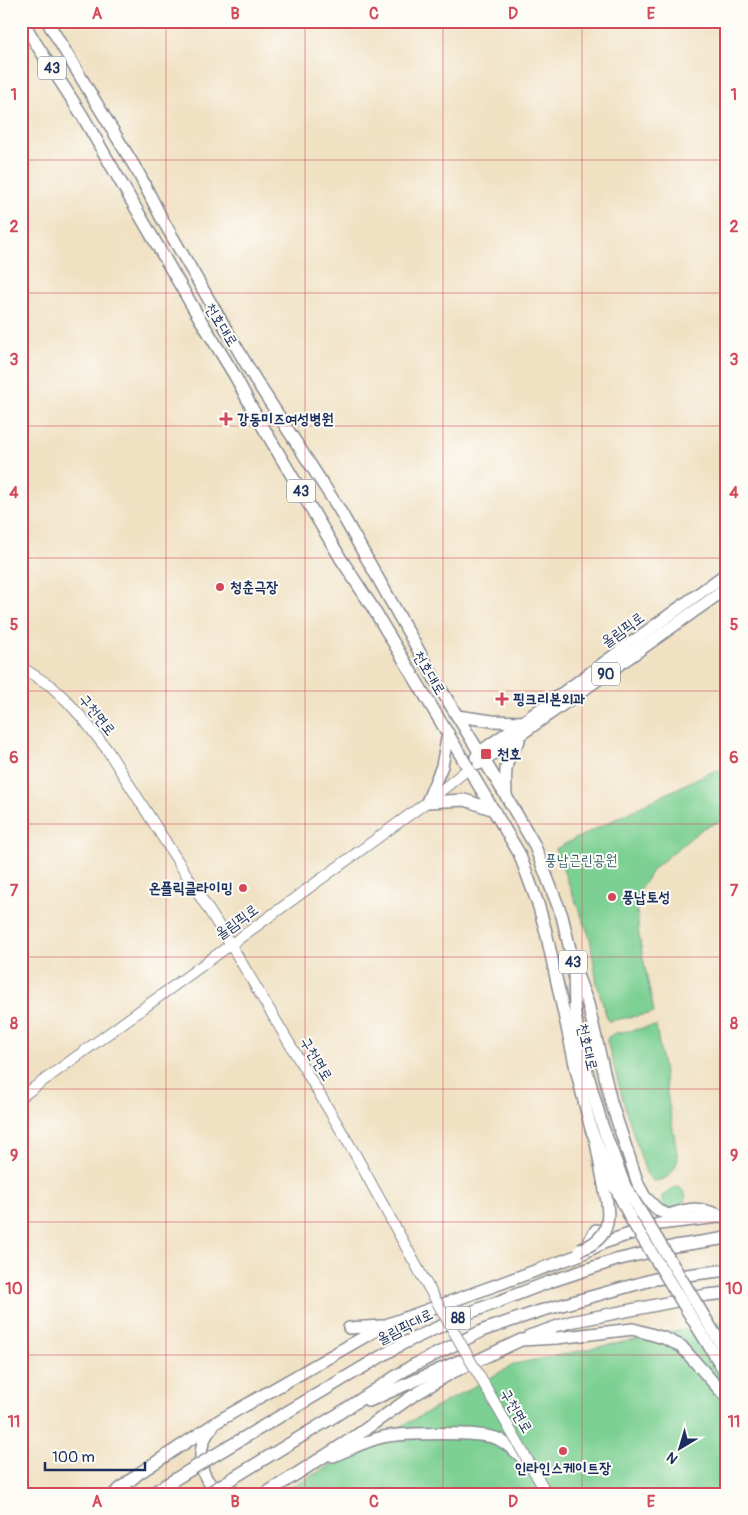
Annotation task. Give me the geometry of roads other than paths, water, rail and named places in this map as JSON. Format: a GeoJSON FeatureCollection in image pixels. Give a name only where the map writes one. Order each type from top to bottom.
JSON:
{"type":"FeatureCollection","features":[{"type":"Feature","properties":{"kind":"main road","name":"천호대로"},"geometry":{"type":"LineString","coordinates":[[23,21],[82,115],[341,560],[371,605],[519,854],[538,904],[546,932],[577,1073],[596,1142],[615,1190],[632,1221],[727,1375]]}},
{"type":"Feature","properties":{"kind":"main road","name":"천호대로"},"geometry":{"type":"LineString","coordinates":[[47,21],[139,174],[162,219],[254,379],[339,509],[457,716],[534,844],[562,916],[574,966],[575,1014],[587,1072],[602,1126],[615,1190],[727,1354]]}},
{"type":"Feature","properties":{"kind":"main road"},"geometry":{"type":"LineString","coordinates":[[210,336],[214,326],[226,328]]}},
{"type":"Feature","properties":{"kind":"main road","name":"올림픽로"},"geometry":{"type":"LineString","coordinates":[[21,1097],[427,802],[482,757],[727,573]]}},
{"type":"Feature","properties":{"kind":"main road","name":"올림픽로"},"geometry":{"type":"LineString","coordinates":[[482,757],[512,742],[523,726],[727,588]]}},
{"type":"Feature","properties":{"kind":"main road","name":"구천면로"},"geometry":{"type":"LineString","coordinates":[[21,667],[51,686],[84,720],[108,751],[231,945],[355,1154],[422,1276],[547,1494]]}},
{"type":"Feature","properties":{"kind":"main road"},"geometry":{"type":"LineString","coordinates":[[457,716],[523,726],[510,751],[506,764],[506,796]]}},
{"type":"Feature","properties":{"kind":"main road"},"geometry":{"type":"LineString","coordinates":[[448,733],[442,766],[427,802],[465,800],[494,810]]}},
{"type":"Feature","properties":{"kind":"main road"},"geometry":{"type":"LineString","coordinates":[[574,966],[596,1030],[611,1102],[638,1184],[645,1197],[659,1211],[669,1215]]}},
{"type":"Feature","properties":{"kind":"main road"},"geometry":{"type":"LineString","coordinates":[[580,1253],[597,1242],[604,1233],[615,1190]]}},
{"type":"Feature","properties":{"kind":"main road"},"geometry":{"type":"LineString","coordinates":[[659,1224],[669,1215],[689,1208],[695,1199],[705,1209],[725,1216]]}},
{"type":"Feature","properties":{"kind":"main road"},"geometry":{"type":"LineString","coordinates":[[114,1494],[138,1474],[220,1420],[383,1326],[427,1310],[451,1296],[580,1253],[659,1224],[725,1216]]}},
{"type":"Feature","properties":{"kind":"main road"},"geometry":{"type":"LineString","coordinates":[[580,1253],[596,1230]]}},
{"type":"Feature","properties":{"kind":"main road","name":"올림픽대로"},"geometry":{"type":"LineString","coordinates":[[151,1494],[402,1344],[469,1313],[549,1282],[616,1260],[676,1246],[727,1238]]}},
{"type":"Feature","properties":{"kind":"main road","name":"88"},"geometry":{"type":"LineString","coordinates":[[207,1494],[335,1416],[410,1367],[484,1330],[540,1311],[655,1279],[727,1270]]}},
{"type":"Feature","properties":{"kind":"main road"},"geometry":{"type":"LineString","coordinates":[[707,1295],[727,1287]]}},
{"type":"Feature","properties":{"kind":"main road"},"geometry":{"type":"LineString","coordinates":[[264,1493],[353,1438],[411,1397],[451,1373],[517,1341],[570,1322],[707,1295],[727,1293]]}},
{"type":"Feature","properties":{"kind":"main road"},"geometry":{"type":"LineString","coordinates":[[350,1328],[383,1326]]}},
{"type":"Feature","properties":{"kind":"main road"},"geometry":{"type":"LineString","coordinates":[[335,1416],[495,1346],[517,1341],[633,1329],[664,1338],[681,1346],[727,1398]]}},
{"type":"Feature","properties":{"kind":"main road"},"geometry":{"type":"LineString","coordinates":[[220,1420],[208,1432],[201,1451],[203,1472],[209,1482],[224,1494]]}},
{"type":"Feature","properties":{"kind":"main road"},"geometry":{"type":"LineString","coordinates":[[310,1464],[382,1437],[465,1434],[490,1436],[498,1439],[531,1466]]}},
{"type":"Feature","properties":{"kind":"place","name":"강동미즈여성병원"},"geometry":{"type":"Point","coordinates":[226,419]}},
{"type":"Feature","properties":{"kind":"place","name":"청춘극장"},"geometry":{"type":"Point","coordinates":[220,587]}},
{"type":"Feature","properties":{"kind":"place","name":"핑크리본외과"},"geometry":{"type":"Point","coordinates":[502,699]}},
{"type":"Feature","properties":{"kind":"place","name":"천호"},"geometry":{"type":"Point","coordinates":[486,754]}},
{"type":"Feature","properties":{"kind":"place","name":"온플릭클라이밍"},"geometry":{"type":"Point","coordinates":[243,888]}},
{"type":"Feature","properties":{"kind":"place","name":"풍납토성"},"geometry":{"type":"Point","coordinates":[612,897]}},
{"type":"Feature","properties":{"kind":"place","name":"인라인스케이트장"},"geometry":{"type":"Point","coordinates":[563,1451]}},
{"type":"Feature","properties":{"kind":"park label","name":"풍납근린공원"},"geometry":{"type":"Point","coordinates":[581,860]}}]}
